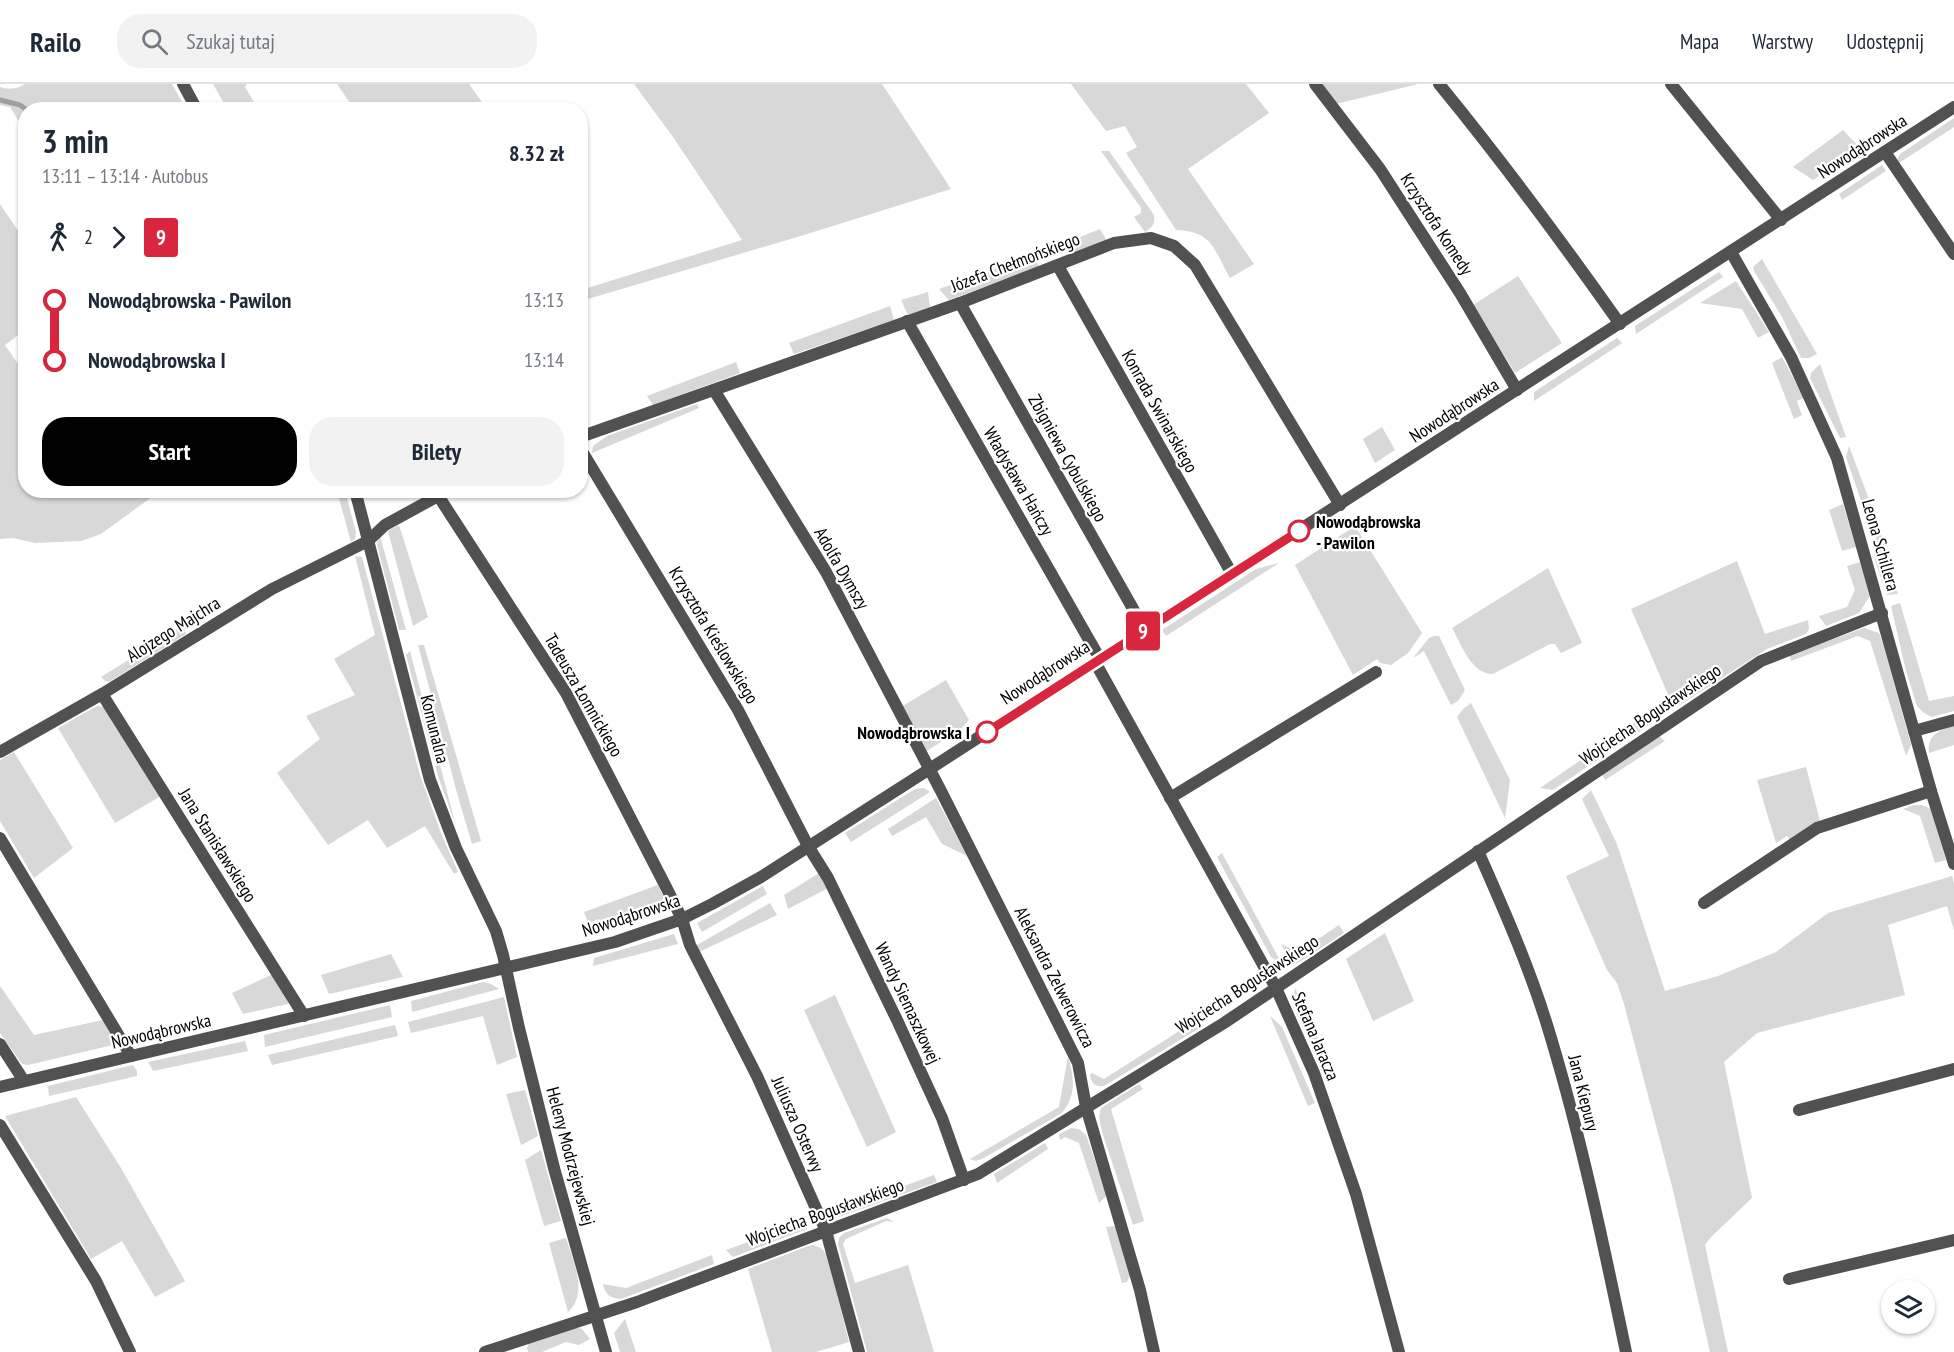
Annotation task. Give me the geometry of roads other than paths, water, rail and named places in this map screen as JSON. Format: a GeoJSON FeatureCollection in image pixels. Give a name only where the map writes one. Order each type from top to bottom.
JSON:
{"type":"FeatureCollection","features":[{"type":"Feature","properties":{"kind":"street"},"geometry":{"type":"LineString","coordinates":[[183,84],[193,102]]}},
{"type":"Feature","properties":{"kind":"street","name":"Krzysztofa Komedy"},"geometry":{"type":"LineString","coordinates":[[1315,84],[1380,169],[1460,293],[1517,390]]}},
{"type":"Feature","properties":{"kind":"street"},"geometry":{"type":"LineString","coordinates":[[1439,84],[1499,158],[1620,324]]}},
{"type":"Feature","properties":{"kind":"street"},"geometry":{"type":"LineString","coordinates":[[1671,84],[1781,219]]}},
{"type":"Feature","properties":{"kind":"street","name":"Nowodąbrowska"},"geometry":{"type":"LineString","coordinates":[[0,1087],[615,942],[682,919],[761,877],[1954,108]]}},
{"type":"Feature","properties":{"kind":"street"},"geometry":{"type":"LineString","coordinates":[[1885,152],[1954,254]]}},
{"type":"Feature","properties":{"kind":"street","name":"Józefa Chełmońskiego"},"geometry":{"type":"LineString","coordinates":[[588,434],[960,303],[1114,243],[1151,238],[1174,246],[1195,265],[1340,505]]}},
{"type":"Feature","properties":{"kind":"street","name":"Leona Schillera"},"geometry":{"type":"LineString","coordinates":[[1731,252],[1791,357],[1838,458],[1931,791],[1954,864]]}},
{"type":"Feature","properties":{"kind":"street","name":"Konrada Swinarskiego"},"geometry":{"type":"LineString","coordinates":[[1058,266],[1232,574]]}},
{"type":"Feature","properties":{"kind":"street","name":"Zbigniewa Cybulskiego"},"geometry":{"type":"LineString","coordinates":[[960,303],[1145,630]]}},
{"type":"Feature","properties":{"kind":"street","name":"Władysława Hańczy"},"geometry":{"type":"LineString","coordinates":[[907,321],[1097,660]]}},
{"type":"Feature","properties":{"kind":"street","name":"Adolfa Dymszy"},"geometry":{"type":"LineString","coordinates":[[714,390],[825,572],[928,770]]}},
{"type":"Feature","properties":{"kind":"street","name":"Krzysztofa Kieślowskiego"},"geometry":{"type":"LineString","coordinates":[[588,461],[738,710],[808,846]]}},
{"type":"Feature","properties":{"kind":"street","name":"Komunalna"},"geometry":{"type":"LineString","coordinates":[[357,498],[430,780],[456,848],[496,931],[507,968]]}},
{"type":"Feature","properties":{"kind":"street"},"geometry":{"type":"LineString","coordinates":[[368,541],[385,525],[436,498]]}},
{"type":"Feature","properties":{"kind":"street","name":"Tadeusza Łomnickiego"},"geometry":{"type":"LineString","coordinates":[[446,498],[566,693],[682,919]]}},
{"type":"Feature","properties":{"kind":"street","name":"Alojzego Majchra"},"geometry":{"type":"LineString","coordinates":[[0,752],[102,694],[272,589],[368,541]]}},
{"type":"Feature","properties":{"kind":"street","name":"Wojciecha Bogusławskiego"},"geometry":{"type":"LineString","coordinates":[[485,1352],[637,1302],[978,1174],[1276,988],[1761,661],[1882,613]]}},
{"type":"Feature","properties":{"kind":"street","name":"Stefana Jaracza"},"geometry":{"type":"LineString","coordinates":[[1097,660],[1170,798],[1276,988],[1314,1073],[1356,1194],[1399,1352]]}},
{"type":"Feature","properties":{"kind":"street"},"geometry":{"type":"LineString","coordinates":[[1170,798],[1376,672]]}},
{"type":"Feature","properties":{"kind":"street","name":"Jana Stanisławskiego"},"geometry":{"type":"LineString","coordinates":[[102,694],[304,1016]]}},
{"type":"Feature","properties":{"kind":"street"},"geometry":{"type":"LineString","coordinates":[[1914,731],[1954,720]]}},
{"type":"Feature","properties":{"kind":"street","name":"Aleksandra Zelwerowicza"},"geometry":{"type":"LineString","coordinates":[[928,770],[1078,1063],[1086,1107],[1140,1290],[1154,1352]]}},
{"type":"Feature","properties":{"kind":"street"},"geometry":{"type":"LineString","coordinates":[[1704,903],[1817,828],[1931,791]]}},
{"type":"Feature","properties":{"kind":"street"},"geometry":{"type":"LineString","coordinates":[[0,838],[131,1056]]}},
{"type":"Feature","properties":{"kind":"street","name":"Wandy Siemaszkowej"},"geometry":{"type":"LineString","coordinates":[[808,846],[828,878],[897,1020],[942,1118],[963,1180]]}},
{"type":"Feature","properties":{"kind":"street","name":"Jana Kiepury"},"geometry":{"type":"LineString","coordinates":[[1478,851],[1512,927],[1551,1037],[1596,1210],[1626,1352]]}},
{"type":"Feature","properties":{"kind":"street","name":"Juliusza Osterwy"},"geometry":{"type":"LineString","coordinates":[[682,919],[690,945],[757,1076],[826,1231],[859,1352]]}},
{"type":"Feature","properties":{"kind":"street","name":"Heleny Modrzejewskiej"},"geometry":{"type":"LineString","coordinates":[[507,968],[519,1028],[554,1168],[606,1352]]}},
{"type":"Feature","properties":{"kind":"street"},"geometry":{"type":"LineString","coordinates":[[0,1044],[24,1081]]}},
{"type":"Feature","properties":{"kind":"street"},"geometry":{"type":"LineString","coordinates":[[1799,1110],[1954,1069]]}},
{"type":"Feature","properties":{"kind":"street"},"geometry":{"type":"LineString","coordinates":[[0,1125],[96,1281],[129,1352]]}},
{"type":"Feature","properties":{"kind":"street"},"geometry":{"type":"LineString","coordinates":[[1789,1280],[1954,1240]]}},
{"type":"Feature","properties":{"kind":"waterway"},"geometry":{"type":"LineString","coordinates":[[0,100],[18,104]]}},
{"type":"Feature","properties":{"kind":"place","name":"Nowodąbrowska - Pawilon"},"geometry":{"type":"Point","coordinates":[1299,531]}},
{"type":"Feature","properties":{"kind":"place","name":"Nowodąbrowska I"},"geometry":{"type":"Point","coordinates":[987,732]}}]}
